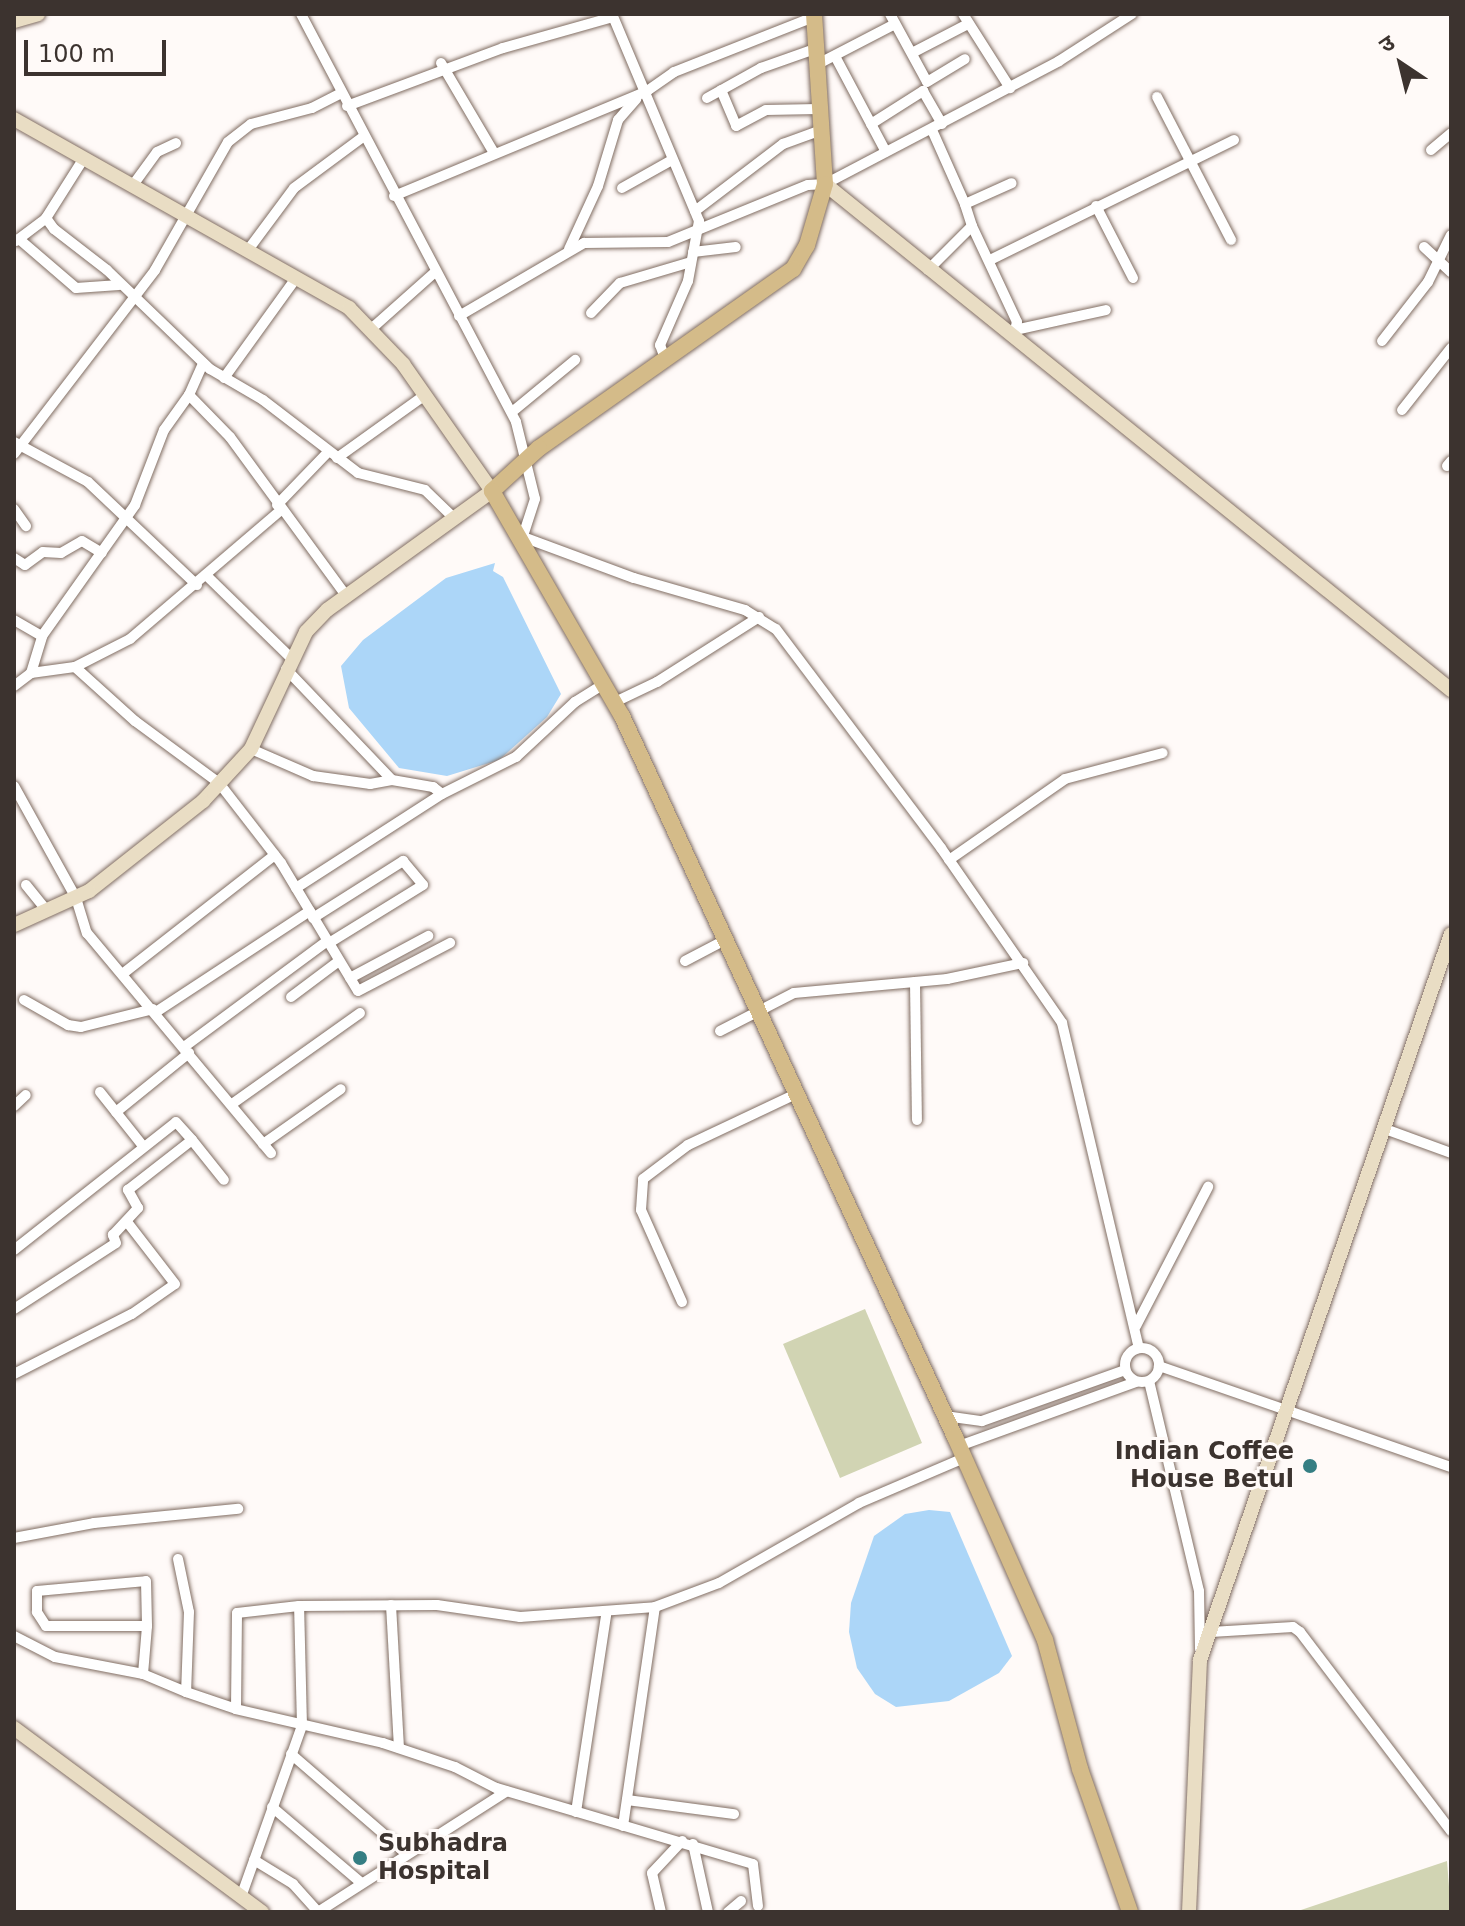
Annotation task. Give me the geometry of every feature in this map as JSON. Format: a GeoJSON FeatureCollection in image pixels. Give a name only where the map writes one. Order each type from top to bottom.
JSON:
{"type":"FeatureCollection","features":[{"type":"Feature","properties":{"kind":"main road"},"geometry":{"type":"LineString","coordinates":[[14,21],[38,14]]}},
{"type":"Feature","properties":{"kind":"main road"},"geometry":{"type":"LineString","coordinates":[[14,925],[76,898],[161,837],[219,783],[251,749],[306,632],[345,594],[492,491],[526,461],[793,269],[807,245],[825,184],[819,131],[817,15]]}},
{"type":"Feature","properties":{"kind":"main road"},"geometry":{"type":"LineString","coordinates":[[14,119],[349,308],[425,395],[523,537],[615,702],[962,1452],[1045,1640],[1080,1769],[1130,1912]]}},
{"type":"Feature","properties":{"kind":"main road"},"geometry":{"type":"LineString","coordinates":[[825,184],[1451,690]]}},
{"type":"Feature","properties":{"kind":"main road"},"geometry":{"type":"LineString","coordinates":[[1189,1912],[1200,1660],[1291,1410],[1451,934]]}},
{"type":"Feature","properties":{"kind":"main road"},"geometry":{"type":"LineString","coordinates":[[14,1728],[262,1912]]}},
{"type":"Feature","properties":{"kind":"street"},"geometry":{"type":"LineString","coordinates":[[301,14],[394,196],[512,412],[535,499],[523,537],[759,617],[799,657],[949,860],[1062,1023],[1139,1348]]}},
{"type":"Feature","properties":{"kind":"street"},"geometry":{"type":"LineString","coordinates":[[707,98],[761,68],[816,57],[836,58],[905,14]]}},
{"type":"Feature","properties":{"kind":"street"},"geometry":{"type":"LineString","coordinates":[[459,316],[569,249],[597,241],[668,242],[808,185],[825,184],[1010,88],[1132,14]]}},
{"type":"Feature","properties":{"kind":"street"},"geometry":{"type":"LineString","coordinates":[[347,106],[443,66],[612,15],[647,91],[672,160],[695,211],[697,232],[692,257],[660,345],[666,361]]}},
{"type":"Feature","properties":{"kind":"street"},"geometry":{"type":"LineString","coordinates":[[569,249],[619,131],[618,120],[647,91],[674,72],[817,15]]}},
{"type":"Feature","properties":{"kind":"street"},"geometry":{"type":"LineString","coordinates":[[893,19],[927,82],[965,59]]}},
{"type":"Feature","properties":{"kind":"street"},"geometry":{"type":"LineString","coordinates":[[912,53],[966,19],[1010,88]]}},
{"type":"Feature","properties":{"kind":"street"},"geometry":{"type":"LineString","coordinates":[[836,58],[886,152]]}},
{"type":"Feature","properties":{"kind":"street"},"geometry":{"type":"LineString","coordinates":[[443,66],[494,153]]}},
{"type":"Feature","properties":{"kind":"street"},"geometry":{"type":"LineString","coordinates":[[721,90],[736,126],[766,110],[818,109]]}},
{"type":"Feature","properties":{"kind":"street"},"geometry":{"type":"LineString","coordinates":[[394,196],[647,91]]}},
{"type":"Feature","properties":{"kind":"street"},"geometry":{"type":"LineString","coordinates":[[871,124],[923,91],[972,226],[1017,322],[1014,334],[1106,310]]}},
{"type":"Feature","properties":{"kind":"street"},"geometry":{"type":"LineString","coordinates":[[197,585],[88,482],[16,447],[132,299],[187,216],[228,142],[240,130],[341,93]]}},
{"type":"Feature","properties":{"kind":"street"},"geometry":{"type":"LineString","coordinates":[[1157,97],[1231,240]]}},
{"type":"Feature","properties":{"kind":"street"},"geometry":{"type":"LineString","coordinates":[[695,211],[783,144],[819,131]]}},
{"type":"Feature","properties":{"kind":"street"},"geometry":{"type":"LineString","coordinates":[[1431,150],[1451,133]]}},
{"type":"Feature","properties":{"kind":"street"},"geometry":{"type":"LineString","coordinates":[[248,250],[294,188],[363,137]]}},
{"type":"Feature","properties":{"kind":"street"},"geometry":{"type":"LineString","coordinates":[[990,260],[1234,140]]}},
{"type":"Feature","properties":{"kind":"street"},"geometry":{"type":"LineString","coordinates":[[133,185],[157,152],[176,143]]}},
{"type":"Feature","properties":{"kind":"street"},"geometry":{"type":"LineString","coordinates":[[84,158],[46,218],[16,241],[76,288],[119,285]]}},
{"type":"Feature","properties":{"kind":"street"},"geometry":{"type":"LineString","coordinates":[[622,188],[672,160]]}},
{"type":"Feature","properties":{"kind":"street"},"geometry":{"type":"LineString","coordinates":[[965,204],[1012,183]]}},
{"type":"Feature","properties":{"kind":"street"},"geometry":{"type":"LineString","coordinates":[[1096,206],[1133,278]]}},
{"type":"Feature","properties":{"kind":"street"},"geometry":{"type":"LineString","coordinates":[[46,218],[203,363],[283,415],[332,455],[372,479],[425,490],[454,518]]}},
{"type":"Feature","properties":{"kind":"street"},"geometry":{"type":"LineString","coordinates":[[928,270],[972,226]]}},
{"type":"Feature","properties":{"kind":"street"},"geometry":{"type":"LineString","coordinates":[[1382,341],[1428,282],[1451,235]]}},
{"type":"Feature","properties":{"kind":"street"},"geometry":{"type":"LineString","coordinates":[[591,313],[620,283],[692,257],[736,247]]}},
{"type":"Feature","properties":{"kind":"street"},"geometry":{"type":"LineString","coordinates":[[1424,247],[1451,272]]}},
{"type":"Feature","properties":{"kind":"street"},"geometry":{"type":"LineString","coordinates":[[370,330],[435,272]]}},
{"type":"Feature","properties":{"kind":"street"},"geometry":{"type":"LineString","coordinates":[[224,378],[296,278]]}},
{"type":"Feature","properties":{"kind":"street"},"geometry":{"type":"LineString","coordinates":[[1402,410],[1451,348]]}},
{"type":"Feature","properties":{"kind":"street"},"geometry":{"type":"LineString","coordinates":[[512,412],[575,360]]}},
{"type":"Feature","properties":{"kind":"street"},"geometry":{"type":"LineString","coordinates":[[31,673],[42,636],[126,518],[164,430],[189,395],[203,363]]}},
{"type":"Feature","properties":{"kind":"street"},"geometry":{"type":"LineString","coordinates":[[189,395],[230,437],[345,594]]}},
{"type":"Feature","properties":{"kind":"street"},"geometry":{"type":"LineString","coordinates":[[14,686],[31,673],[75,667],[130,639],[207,576],[332,455],[425,395]]}},
{"type":"Feature","properties":{"kind":"street"},"geometry":{"type":"LineString","coordinates":[[14,509],[26,526]]}},
{"type":"Feature","properties":{"kind":"street"},"geometry":{"type":"LineString","coordinates":[[14,558],[25,565],[43,552],[61,553],[82,541],[102,553]]}},
{"type":"Feature","properties":{"kind":"street"},"geometry":{"type":"LineString","coordinates":[[207,576],[392,780]]}},
{"type":"Feature","properties":{"kind":"street"},"geometry":{"type":"LineString","coordinates":[[615,702],[657,682],[759,617]]}},
{"type":"Feature","properties":{"kind":"street"},"geometry":{"type":"LineString","coordinates":[[14,620],[42,636]]}},
{"type":"Feature","properties":{"kind":"street"},"geometry":{"type":"LineString","coordinates":[[75,667],[135,721],[219,783],[275,855],[358,991],[366,991],[450,943]]}},
{"type":"Feature","properties":{"kind":"street"},"geometry":{"type":"LineString","coordinates":[[296,888],[442,794],[516,757],[575,702],[604,684]]}},
{"type":"Feature","properties":{"kind":"street"},"geometry":{"type":"LineString","coordinates":[[251,749],[313,776],[379,784],[392,780],[433,787],[442,794]]}},
{"type":"Feature","properties":{"kind":"street"},"geometry":{"type":"LineString","coordinates":[[949,860],[1065,779],[1163,753]]}},
{"type":"Feature","properties":{"kind":"street"},"geometry":{"type":"LineString","coordinates":[[14,786],[76,898],[87,933],[125,972],[267,1148],[341,1089]]}},
{"type":"Feature","properties":{"kind":"street"},"geometry":{"type":"LineString","coordinates":[[125,972],[275,855]]}},
{"type":"Feature","properties":{"kind":"street"},"geometry":{"type":"LineString","coordinates":[[24,1000],[68,1025],[81,1027],[155,1010],[403,861],[423,885],[328,942],[187,1050],[116,1112]]}},
{"type":"Feature","properties":{"kind":"street"},"geometry":{"type":"LineString","coordinates":[[26,885],[47,911]]}},
{"type":"Feature","properties":{"kind":"street"},"geometry":{"type":"LineString","coordinates":[[350,978],[428,936]]}},
{"type":"Feature","properties":{"kind":"street"},"geometry":{"type":"LineString","coordinates":[[685,961],[725,940]]}},
{"type":"Feature","properties":{"kind":"street"},"geometry":{"type":"LineString","coordinates":[[291,997],[339,961]]}},
{"type":"Feature","properties":{"kind":"street"},"geometry":{"type":"LineString","coordinates":[[720,1031],[794,993],[915,982],[1023,963]]}},
{"type":"Feature","properties":{"kind":"street"},"geometry":{"type":"LineString","coordinates":[[915,982],[917,1120]]}},
{"type":"Feature","properties":{"kind":"street"},"geometry":{"type":"LineString","coordinates":[[232,1104],[360,1013]]}},
{"type":"Feature","properties":{"kind":"street"},"geometry":{"type":"LineString","coordinates":[[100,1092],[143,1146]]}},
{"type":"Feature","properties":{"kind":"street"},"geometry":{"type":"LineString","coordinates":[[682,1302],[641,1210],[643,1179],[688,1145],[796,1094]]}},
{"type":"Feature","properties":{"kind":"street"},"geometry":{"type":"LineString","coordinates":[[14,1106],[26,1095]]}},
{"type":"Feature","properties":{"kind":"street"},"geometry":{"type":"LineString","coordinates":[[14,1250],[176,1122],[224,1180]]}},
{"type":"Feature","properties":{"kind":"street"},"geometry":{"type":"LineString","coordinates":[[1385,1129],[1451,1153]]}},
{"type":"Feature","properties":{"kind":"street"},"geometry":{"type":"LineString","coordinates":[[14,1309],[116,1243],[113,1235],[138,1208],[128,1190],[192,1140]]}},
{"type":"Feature","properties":{"kind":"street"},"geometry":{"type":"LineString","coordinates":[[1136,1326],[1208,1187]]}},
{"type":"Feature","properties":{"kind":"street"},"geometry":{"type":"LineString","coordinates":[[14,1374],[132,1314],[175,1284],[127,1222]]}},
{"type":"Feature","properties":{"kind":"street"},"geometry":{"type":"LineString","coordinates":[[1125,1370],[1129,1353],[1139,1348],[1149,1349],[1159,1366],[1451,1467]]}},
{"type":"Feature","properties":{"kind":"street"},"geometry":{"type":"LineString","coordinates":[[1159,1366],[1149,1381],[1199,1591],[1200,1660]]}},
{"type":"Feature","properties":{"kind":"street"},"geometry":{"type":"LineString","coordinates":[[945,1416],[982,1421],[1125,1370]]}},
{"type":"Feature","properties":{"kind":"street"},"geometry":{"type":"LineString","coordinates":[[1125,1370],[1136,1382]]}},
{"type":"Feature","properties":{"kind":"street"},"geometry":{"type":"LineString","coordinates":[[236,1709],[237,1613],[299,1606],[437,1605],[520,1617],[606,1615],[655,1607],[719,1583],[859,1503],[962,1452],[1136,1382],[1149,1381]]}},
{"type":"Feature","properties":{"kind":"street"},"geometry":{"type":"LineString","coordinates":[[14,1538],[94,1523],[238,1509]]}},
{"type":"Feature","properties":{"kind":"street"},"geometry":{"type":"LineString","coordinates":[[178,1559],[189,1612],[186,1692]]}},
{"type":"Feature","properties":{"kind":"street"},"geometry":{"type":"LineString","coordinates":[[143,1674],[147,1626],[146,1581],[37,1591],[37,1612],[46,1626],[147,1626]]}},
{"type":"Feature","properties":{"kind":"street"},"geometry":{"type":"LineString","coordinates":[[391,1605],[399,1748]]}},
{"type":"Feature","properties":{"kind":"street"},"geometry":{"type":"LineString","coordinates":[[241,1897],[302,1726],[299,1606]]}},
{"type":"Feature","properties":{"kind":"street"},"geometry":{"type":"LineString","coordinates":[[623,1826],[655,1607]]}},
{"type":"Feature","properties":{"kind":"street"},"geometry":{"type":"LineString","coordinates":[[576,1812],[606,1615]]}},
{"type":"Feature","properties":{"kind":"street"},"geometry":{"type":"LineString","coordinates":[[1211,1632],[1293,1627],[1300,1632],[1450,1828]]}},
{"type":"Feature","properties":{"kind":"street"},"geometry":{"type":"LineString","coordinates":[[14,1636],[55,1657],[143,1674],[236,1709],[399,1748],[507,1791],[753,1864],[758,1906]]}},
{"type":"Feature","properties":{"kind":"street"},"geometry":{"type":"LineString","coordinates":[[291,1754],[407,1854]]}},
{"type":"Feature","properties":{"kind":"street"},"geometry":{"type":"LineString","coordinates":[[254,1860],[293,1884],[318,1912],[360,1882],[507,1791]]}},
{"type":"Feature","properties":{"kind":"street"},"geometry":{"type":"LineString","coordinates":[[627,1800],[734,1814]]}},
{"type":"Feature","properties":{"kind":"street"},"geometry":{"type":"LineString","coordinates":[[272,1807],[360,1882]]}},
{"type":"Feature","properties":{"kind":"street"},"geometry":{"type":"LineString","coordinates":[[661,1912],[652,1873],[687,1843]]}},
{"type":"Feature","properties":{"kind":"street"},"geometry":{"type":"LineString","coordinates":[[687,1843],[708,1912]]}},
{"type":"Feature","properties":{"kind":"street"},"geometry":{"type":"LineString","coordinates":[[728,1912],[741,1901]]}},
{"type":"Feature","properties":{"kind":"green space"},"geometry":{"type":"Polygon","coordinates":[[[865,1309],[922,1443],[840,1478],[783,1344],[865,1309]]]}},
{"type":"Feature","properties":{"kind":"green space"},"geometry":{"type":"Polygon","coordinates":[[[1447,1861],[1451,1912],[1295,1912],[1447,1861]]]}},
{"type":"Feature","properties":{"kind":"water"},"geometry":{"type":"Polygon","coordinates":[[[495,563],[493,571],[503,577],[561,694],[547,717],[499,760],[447,776],[399,768],[349,708],[341,666],[363,640],[446,578],[495,563]]]}},
{"type":"Feature","properties":{"kind":"water"},"geometry":{"type":"Polygon","coordinates":[[[929,1510],[950,1512],[1012,1656],[999,1673],[949,1701],[896,1707],[875,1694],[857,1668],[849,1632],[851,1603],[874,1536],[905,1514],[929,1510]]]}},
{"type":"Feature","properties":{"kind":"place","name":"Indian Coffee House Betul"},"geometry":{"type":"Point","coordinates":[1310,1466]}},
{"type":"Feature","properties":{"kind":"place","name":"Subhadra Hospital"},"geometry":{"type":"Point","coordinates":[360,1858]}}]}
